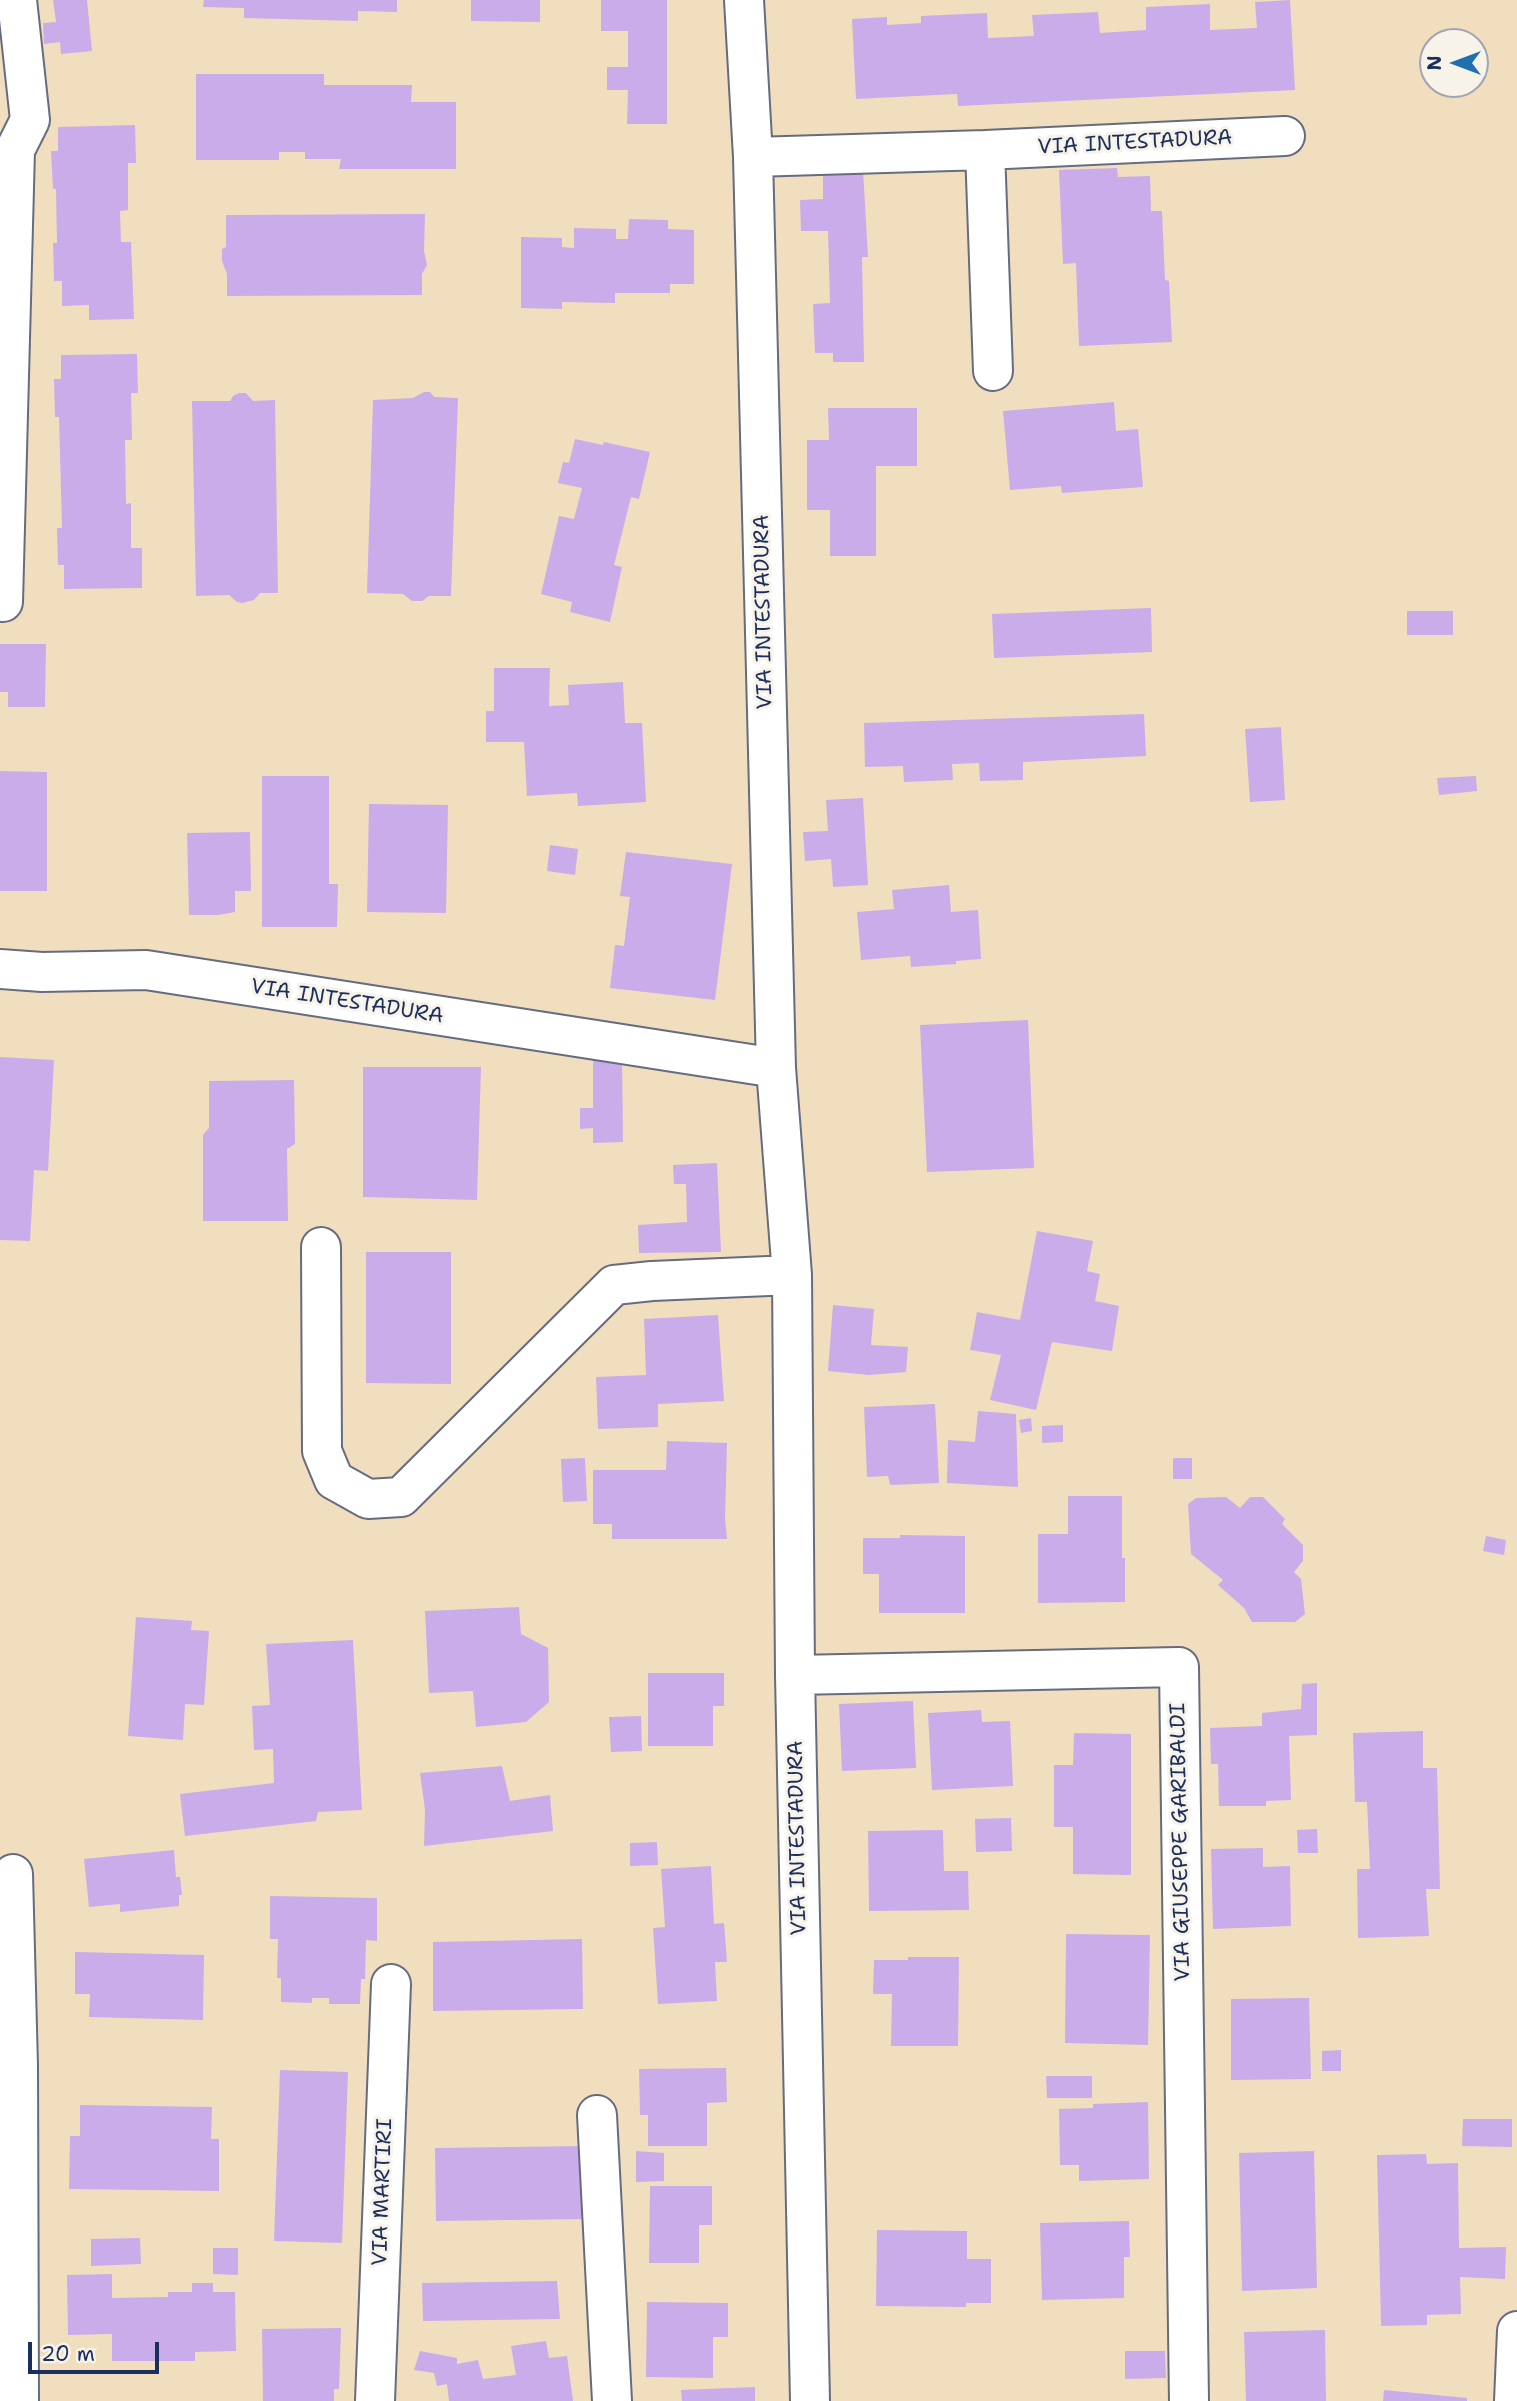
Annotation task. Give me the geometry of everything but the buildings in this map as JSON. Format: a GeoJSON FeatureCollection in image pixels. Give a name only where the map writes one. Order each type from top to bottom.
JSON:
{"type":"FeatureCollection","features":[{"type":"Feature","properties":{"kind":"street"},"geometry":{"type":"LineString","coordinates":[[3,601],[15,150],[30,120],[17,0]]}},
{"type":"Feature","properties":{"kind":"street","name":"VIA INTESTADURA"},"geometry":{"type":"LineString","coordinates":[[744,0],[753,157],[776,1068],[792,1276],[795,1675],[810,2401]]}},
{"type":"Feature","properties":{"kind":"street","name":"VIA INTESTADURA"},"geometry":{"type":"LineString","coordinates":[[753,157],[985,150],[1284,136]]}},
{"type":"Feature","properties":{"kind":"street"},"geometry":{"type":"LineString","coordinates":[[985,150],[993,371]]}},
{"type":"Feature","properties":{"kind":"street","name":"VIA INTESTADURA"},"geometry":{"type":"LineString","coordinates":[[0,969],[42,972],[146,970],[776,1068]]}},
{"type":"Feature","properties":{"kind":"street"},"geometry":{"type":"LineString","coordinates":[[321,1247],[322,1451],[334,1480],[368,1499],[401,1497],[614,1285],[792,1276]]}},
{"type":"Feature","properties":{"kind":"street","name":"VIA GIUSEPPE GARIBALDI"},"geometry":{"type":"LineString","coordinates":[[795,1675],[1179,1667],[1189,2401]]}},
{"type":"Feature","properties":{"kind":"street"},"geometry":{"type":"LineString","coordinates":[[13,1874],[18,2066],[19,2401]]}},
{"type":"Feature","properties":{"kind":"street","name":"VIA MARTIRI"},"geometry":{"type":"LineString","coordinates":[[375,2401],[391,1984]]}},
{"type":"Feature","properties":{"kind":"street"},"geometry":{"type":"LineString","coordinates":[[597,2115],[612,2401]]}},
{"type":"Feature","properties":{"kind":"street"},"geometry":{"type":"LineString","coordinates":[[1514,2401],[1517,2331]]}}]}
